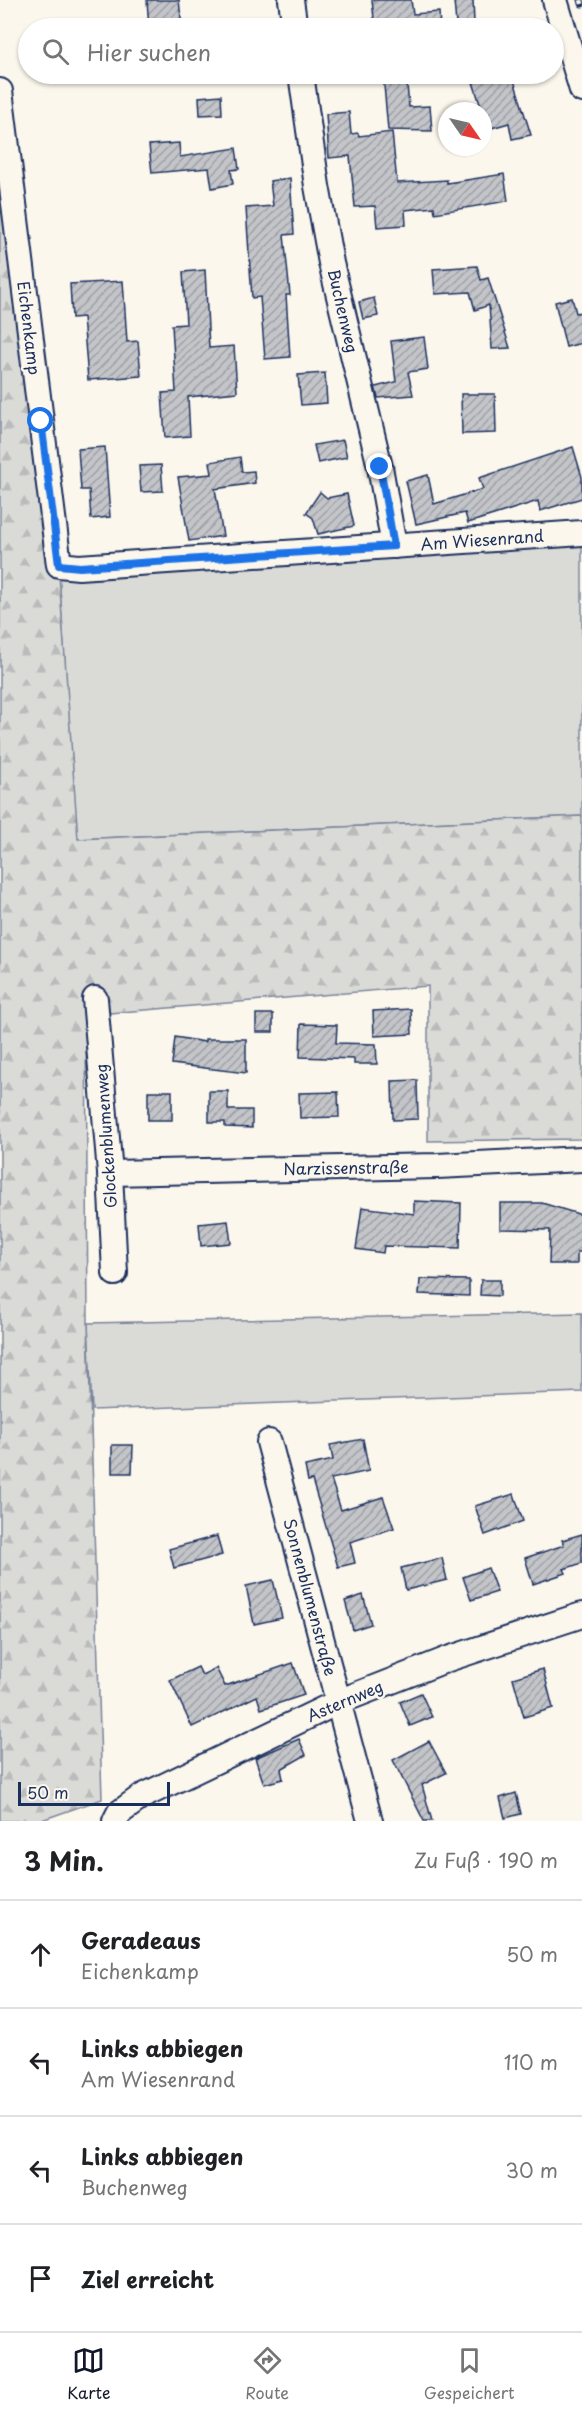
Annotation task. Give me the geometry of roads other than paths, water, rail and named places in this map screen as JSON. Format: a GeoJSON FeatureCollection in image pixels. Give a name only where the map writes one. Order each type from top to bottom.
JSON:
{"type":"FeatureCollection","features":[{"type":"Feature","properties":{"kind":"street"},"geometry":{"type":"LineString","coordinates":[[291,0],[294,18]]}},
{"type":"Feature","properties":{"kind":"street"},"geometry":{"type":"LineString","coordinates":[[555,0],[560,18]]}},
{"type":"Feature","properties":{"kind":"street"},"geometry":{"type":"LineString","coordinates":[[564,30],[582,90]]}},
{"type":"Feature","properties":{"kind":"street","name":"Buchenweg"},"geometry":{"type":"LineString","coordinates":[[302,84],[331,263],[380,467],[394,546]]}},
{"type":"Feature","properties":{"kind":"street","name":"Eichenkamp"},"geometry":{"type":"LineString","coordinates":[[0,91],[59,565]]}},
{"type":"Feature","properties":{"kind":"street","name":"Am Wiesenrand"},"geometry":{"type":"LineString","coordinates":[[59,565],[80,567],[582,533]]}},
{"type":"Feature","properties":{"kind":"street","name":"Glockenblumenweg"},"geometry":{"type":"LineString","coordinates":[[95,999],[110,1173],[115,1273]]}},
{"type":"Feature","properties":{"kind":"street","name":"Narzissenstraße"},"geometry":{"type":"LineString","coordinates":[[110,1173],[437,1166],[582,1159]]}},
{"type":"Feature","properties":{"kind":"street","name":"Sonnenblumenstraße"},"geometry":{"type":"LineString","coordinates":[[269,1442],[370,1821]]}},
{"type":"Feature","properties":{"kind":"street","name":"Asternweg"},"geometry":{"type":"LineString","coordinates":[[117,1817],[141,1797],[338,1702],[448,1659],[582,1615]]}},
{"type":"Feature","properties":{"kind":"railway"},"geometry":{"type":"LineString","coordinates":[[581,0],[582,4]]}}]}
